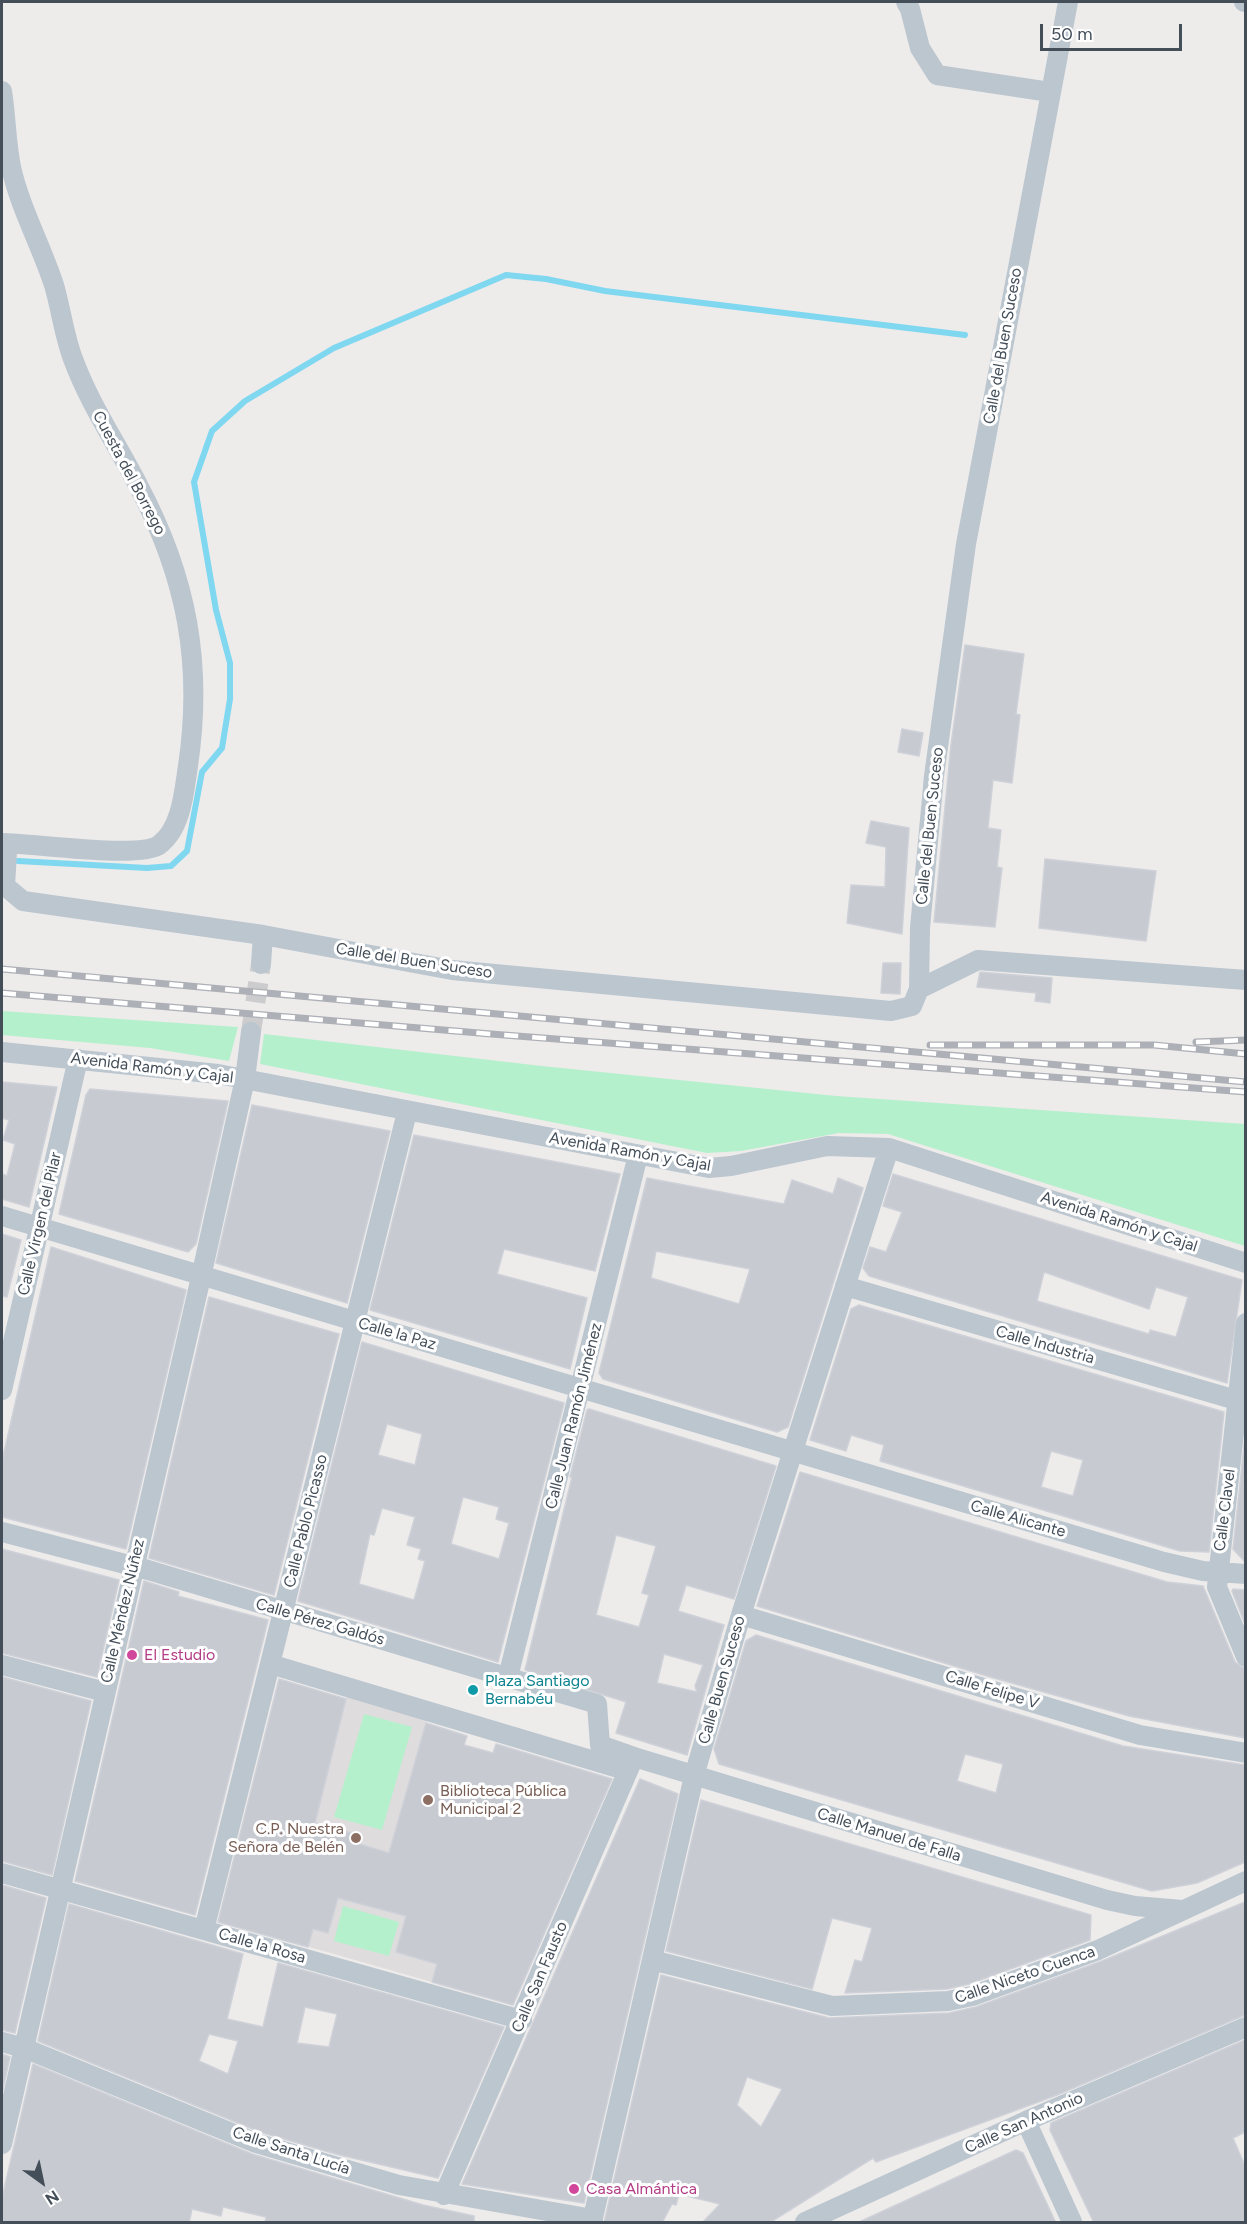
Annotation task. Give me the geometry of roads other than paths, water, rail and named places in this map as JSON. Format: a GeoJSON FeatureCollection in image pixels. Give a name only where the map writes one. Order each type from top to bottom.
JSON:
{"type":"FeatureCollection","features":[{"type":"Feature","properties":{"kind":"street"},"geometry":{"type":"LineString","coordinates":[[906,2],[920,48],[937,75],[1050,92]]}},
{"type":"Feature","properties":{"kind":"street","name":"Calle del Buen Suceso"},"geometry":{"type":"LineString","coordinates":[[263,935],[452,970],[891,1011],[912,1006],[919,989],[920,928],[934,776],[952,631],[1068,2]]}},
{"type":"Feature","properties":{"kind":"street","name":"Cuesta del Borrego"},"geometry":{"type":"LineString","coordinates":[[2,91],[11,168],[54,284],[73,358],[103,427],[139,486],[176,572],[191,636],[194,714],[182,802],[168,836],[158,845],[135,852],[2,843]]}},
{"type":"Feature","properties":{"kind":"street"},"geometry":{"type":"LineString","coordinates":[[2,843],[7,852],[5,886],[23,901],[263,935],[261,964]]}},
{"type":"Feature","properties":{"kind":"street"},"geometry":{"type":"LineString","coordinates":[[919,989],[978,960],[1245,980]]}},
{"type":"Feature","properties":{"kind":"street","name":"Calle Méndez Núñez"},"geometry":{"type":"LineString","coordinates":[[2,2144],[201,1277],[245,1079],[251,1032]]}},
{"type":"Feature","properties":{"kind":"street","name":"Avenida Ramón y Cajal"},"geometry":{"type":"LineString","coordinates":[[2,1052],[245,1079],[407,1112],[709,1168],[731,1166],[827,1146],[890,1148],[1245,1263]]}},
{"type":"Feature","properties":{"kind":"street","name":"Calle Virgen del Pilar"},"geometry":{"type":"LineString","coordinates":[[2,1390],[78,1059]]}},
{"type":"Feature","properties":{"kind":"street","name":"Calle Pablo Picasso"},"geometry":{"type":"LineString","coordinates":[[204,1930],[407,1112]]}},
{"type":"Feature","properties":{"kind":"street","name":"Calle Buen Suceso"},"geometry":{"type":"LineString","coordinates":[[592,2221],[694,1776],[741,1615],[890,1148]]}},
{"type":"Feature","properties":{"kind":"street","name":"Calle Juan Ramón Jiménez"},"geometry":{"type":"LineString","coordinates":[[508,1677],[638,1155]]}},
{"type":"Feature","properties":{"kind":"street","name":"Calle la Paz"},"geometry":{"type":"LineString","coordinates":[[2,1216],[792,1453]]}},
{"type":"Feature","properties":{"kind":"street","name":"Calle Industria"},"geometry":{"type":"LineString","coordinates":[[845,1286],[1242,1402]]}},
{"type":"Feature","properties":{"kind":"street","name":"Calle Clavel"},"geometry":{"type":"LineString","coordinates":[[1245,1323],[1242,1402],[1218,1572],[1219,1595],[1245,1657]]}},
{"type":"Feature","properties":{"kind":"street","name":"Calle Alicante"},"geometry":{"type":"LineString","coordinates":[[792,1453],[1164,1562],[1218,1572],[1245,1574]]}},
{"type":"Feature","properties":{"kind":"street","name":"Calle Pérez Galdós"},"geometry":{"type":"LineString","coordinates":[[2,1532],[133,1567],[597,1704],[600,1745]]}},
{"type":"Feature","properties":{"kind":"street","name":"Calle Felipe V"},"geometry":{"type":"LineString","coordinates":[[741,1615],[1140,1735],[1245,1753]]}},
{"type":"Feature","properties":{"kind":"street"},"geometry":{"type":"LineString","coordinates":[[270,1664],[631,1764]]}},
{"type":"Feature","properties":{"kind":"street"},"geometry":{"type":"LineString","coordinates":[[2,1665],[105,1692]]}},
{"type":"Feature","properties":{"kind":"street","name":"Calle Manuel de Falla"},"geometry":{"type":"LineString","coordinates":[[600,1745],[631,1764],[694,1776],[1107,1900],[1136,1906],[1182,1910]]}},
{"type":"Feature","properties":{"kind":"street","name":"Calle San Fausto"},"geometry":{"type":"LineString","coordinates":[[444,2195],[522,2020],[631,1764]]}},
{"type":"Feature","properties":{"kind":"street","name":"Calle la Rosa"},"geometry":{"type":"LineString","coordinates":[[2,1873],[522,2020]]}},
{"type":"Feature","properties":{"kind":"street","name":"Calle Niceto Cuenca"},"geometry":{"type":"LineString","coordinates":[[652,1960],[832,2006],[948,2001],[972,1996],[1098,1950],[1245,1881]]}},
{"type":"Feature","properties":{"kind":"street","name":"Calle San Antonio"},"geometry":{"type":"LineString","coordinates":[[805,2223],[1026,2121],[1245,2027]]}},
{"type":"Feature","properties":{"kind":"street","name":"Calle Santa Lucía"},"geometry":{"type":"LineString","coordinates":[[2,2042],[24,2048],[256,2143],[399,2185],[592,2221]]}},
{"type":"Feature","properties":{"kind":"street"},"geometry":{"type":"LineString","coordinates":[[1026,2121],[1072,2223]]}},
{"type":"Feature","properties":{"kind":"waterway"},"geometry":{"type":"LineString","coordinates":[[18,861],[147,868],[171,866],[187,851],[202,772],[222,748],[230,699],[230,663],[216,610],[194,482],[212,431],[245,401],[334,348],[506,275],[546,279],[605,291],[965,335]]}},
{"type":"Feature","properties":{"kind":"tunnel"},"geometry":{"type":"LineString","coordinates":[[251,1032],[261,964]]}},
{"type":"Feature","properties":{"kind":"railway"},"geometry":{"type":"LineString","coordinates":[[2,969],[1246,1082]]}},
{"type":"Feature","properties":{"kind":"railway"},"geometry":{"type":"LineString","coordinates":[[2,993],[491,1034],[1246,1092]]}},
{"type":"Feature","properties":{"kind":"railway"},"geometry":{"type":"LineString","coordinates":[[1196,1042],[1246,1040]]}},
{"type":"Feature","properties":{"kind":"railway"},"geometry":{"type":"LineString","coordinates":[[930,1045],[1154,1045],[1246,1054]]}},
{"type":"Feature","properties":{"kind":"place","name":"El Estudio"},"geometry":{"type":"Point","coordinates":[132,1655]}},
{"type":"Feature","properties":{"kind":"place","name":"Plaza Santiago Bernabéu"},"geometry":{"type":"Point","coordinates":[473,1690]}},
{"type":"Feature","properties":{"kind":"place","name":"Biblioteca Pública Municipal 2"},"geometry":{"type":"Point","coordinates":[428,1800]}},
{"type":"Feature","properties":{"kind":"place","name":"C.P. Nuestra Señora de Belén"},"geometry":{"type":"Point","coordinates":[356,1838]}},
{"type":"Feature","properties":{"kind":"place","name":"Casa Almántica"},"geometry":{"type":"Point","coordinates":[574,2189]}}]}
